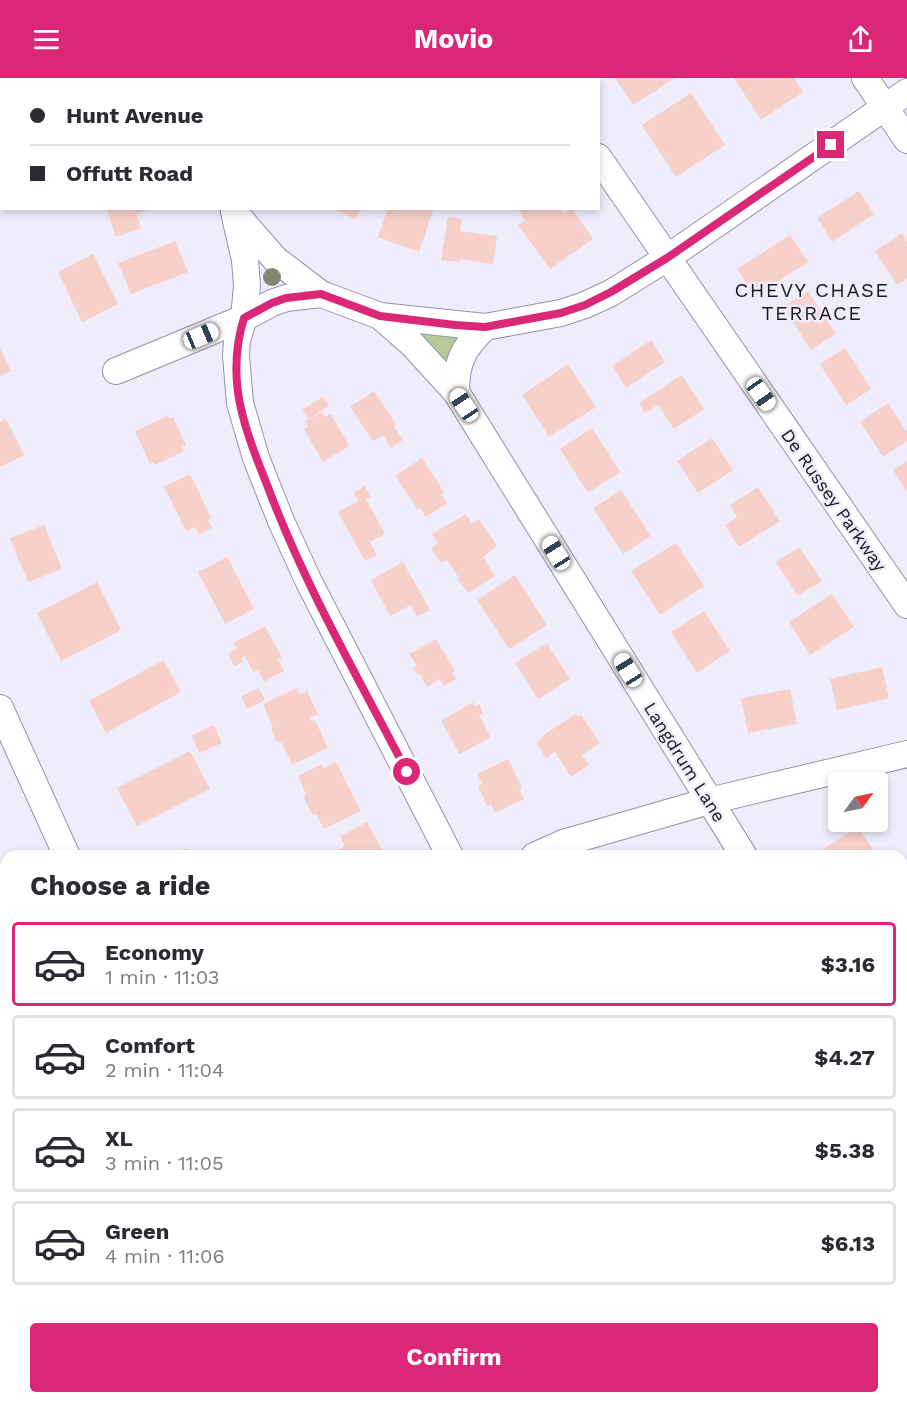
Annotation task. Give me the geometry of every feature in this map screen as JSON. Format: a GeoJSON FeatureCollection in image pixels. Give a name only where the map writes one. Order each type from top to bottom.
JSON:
{"type":"FeatureCollection","features":[{"type":"Feature","properties":{"kind":"street"},"geometry":{"type":"LineString","coordinates":[[865,78],[907,140]]}},
{"type":"Feature","properties":{"kind":"street"},"geometry":{"type":"LineString","coordinates":[[233,210],[275,259],[321,294],[380,316],[485,327],[561,313],[585,305],[611,292],[667,258],[907,92]]}},
{"type":"Feature","properties":{"kind":"street","name":"De Russey Parkway"},"geometry":{"type":"LineString","coordinates":[[600,160],[907,605]]}},
{"type":"Feature","properties":{"kind":"street"},"geometry":{"type":"LineString","coordinates":[[233,210],[245,260],[247,286],[244,318],[237,340],[236,356],[240,404],[256,458],[309,582],[447,850]]}},
{"type":"Feature","properties":{"kind":"street"},"geometry":{"type":"LineString","coordinates":[[116,372],[244,318],[272,303],[286,298],[321,294]]}},
{"type":"Feature","properties":{"kind":"street","name":"Langdrum Lane"},"geometry":{"type":"LineString","coordinates":[[380,316],[420,352],[456,392],[740,850]]}},
{"type":"Feature","properties":{"kind":"street"},"geometry":{"type":"LineString","coordinates":[[456,392],[456,370],[464,351],[485,327]]}},
{"type":"Feature","properties":{"kind":"street"},"geometry":{"type":"LineString","coordinates":[[0,708],[64,850]]}},
{"type":"Feature","properties":{"kind":"street"},"geometry":{"type":"LineString","coordinates":[[547,850],[563,843],[709,801],[907,754]]}},
{"type":"Feature","properties":{"kind":"green space"},"geometry":{"type":"Polygon","coordinates":[[[403,324],[462,333],[447,367],[403,324]]]}},
{"type":"Feature","properties":{"kind":"building"},"geometry":{"type":"Polygon","coordinates":[[[615,78],[675,78],[633,105],[615,78]]]}},
{"type":"Feature","properties":{"kind":"building"},"geometry":{"type":"Polygon","coordinates":[[[734,78],[794,78],[803,92],[761,120],[734,78]]]}},
{"type":"Feature","properties":{"kind":"building"},"geometry":{"type":"Polygon","coordinates":[[[691,93],[725,145],[676,177],[642,125],[691,93]]]}},
{"type":"Feature","properties":{"kind":"building"},"geometry":{"type":"Polygon","coordinates":[[[859,191],[874,214],[832,242],[817,218],[859,191]]]}},
{"type":"Feature","properties":{"kind":"building"},"geometry":{"type":"Polygon","coordinates":[[[107,210],[149,210],[136,214],[141,228],[116,237],[107,210]]]}},
{"type":"Feature","properties":{"kind":"building"},"geometry":{"type":"Polygon","coordinates":[[[336,210],[361,210],[355,219],[336,210]]]}},
{"type":"Feature","properties":{"kind":"building"},"geometry":{"type":"Polygon","coordinates":[[[387,210],[433,210],[419,252],[378,237],[387,210]]]}},
{"type":"Feature","properties":{"kind":"building"},"geometry":{"type":"Polygon","coordinates":[[[519,210],[562,210],[564,213],[573,210],[593,239],[550,269],[518,225],[525,220],[519,210]]]}},
{"type":"Feature","properties":{"kind":"building"},"geometry":{"type":"Polygon","coordinates":[[[448,217],[462,219],[460,231],[497,236],[493,264],[460,259],[460,262],[441,260],[448,217]]]}},
{"type":"Feature","properties":{"kind":"building"},"geometry":{"type":"Polygon","coordinates":[[[902,233],[907,242],[907,279],[897,285],[875,251],[902,233]]]}},
{"type":"Feature","properties":{"kind":"building"},"geometry":{"type":"Polygon","coordinates":[[[790,235],[808,262],[755,296],[737,269],[790,235]]]}},
{"type":"Feature","properties":{"kind":"building"},"geometry":{"type":"Polygon","coordinates":[[[175,241],[188,272],[131,294],[118,263],[175,241]]]}},
{"type":"Feature","properties":{"kind":"building"},"geometry":{"type":"Polygon","coordinates":[[[93,254],[118,304],[82,322],[58,272],[93,254]]]}},
{"type":"Feature","properties":{"kind":"building"},"geometry":{"type":"Polygon","coordinates":[[[808,291],[836,334],[811,350],[783,307],[808,291]]]}},
{"type":"Feature","properties":{"kind":"building"},"geometry":{"type":"Polygon","coordinates":[[[651,340],[665,362],[626,388],[612,366],[651,340]]]}},
{"type":"Feature","properties":{"kind":"building"},"geometry":{"type":"Polygon","coordinates":[[[0,348],[11,371],[0,376],[0,348]]]}},
{"type":"Feature","properties":{"kind":"building"},"geometry":{"type":"Polygon","coordinates":[[[845,348],[871,389],[846,405],[820,364],[845,348]]]}},
{"type":"Feature","properties":{"kind":"building"},"geometry":{"type":"Polygon","coordinates":[[[568,364],[596,407],[549,437],[522,395],[568,364]]]}},
{"type":"Feature","properties":{"kind":"building"},"geometry":{"type":"Polygon","coordinates":[[[682,375],[704,409],[674,429],[658,405],[645,413],[639,403],[682,375]]]}},
{"type":"Feature","properties":{"kind":"building"},"geometry":{"type":"Polygon","coordinates":[[[374,391],[396,424],[394,426],[403,440],[391,448],[383,435],[373,441],[350,407],[374,391]]]}},
{"type":"Feature","properties":{"kind":"building"},"geometry":{"type":"Polygon","coordinates":[[[323,397],[329,406],[308,419],[302,410],[323,397]]]}},
{"type":"Feature","properties":{"kind":"building"},"geometry":{"type":"Polygon","coordinates":[[[888,403],[907,432],[907,441],[883,457],[860,422],[888,403]]]}},
{"type":"Feature","properties":{"kind":"building"},"geometry":{"type":"Polygon","coordinates":[[[322,412],[325,417],[331,414],[349,446],[323,462],[304,429],[308,427],[305,421],[322,412]]]}},
{"type":"Feature","properties":{"kind":"building"},"geometry":{"type":"Polygon","coordinates":[[[168,416],[170,419],[173,417],[186,445],[182,447],[184,451],[155,465],[153,462],[150,464],[135,431],[168,416]]]}},
{"type":"Feature","properties":{"kind":"building"},"geometry":{"type":"Polygon","coordinates":[[[6,419],[24,455],[0,467],[0,422],[6,419]]]}},
{"type":"Feature","properties":{"kind":"building"},"geometry":{"type":"Polygon","coordinates":[[[592,428],[620,472],[588,493],[560,449],[592,428]]]}},
{"type":"Feature","properties":{"kind":"building"},"geometry":{"type":"Polygon","coordinates":[[[712,438],[733,470],[698,493],[677,461],[712,438]]]}},
{"type":"Feature","properties":{"kind":"building"},"geometry":{"type":"Polygon","coordinates":[[[422,458],[444,492],[441,494],[447,503],[426,517],[420,508],[418,510],[395,476],[422,458]]]}},
{"type":"Feature","properties":{"kind":"building"},"geometry":{"type":"Polygon","coordinates":[[[907,461],[907,492],[893,470],[907,461]]]}},
{"type":"Feature","properties":{"kind":"building"},"geometry":{"type":"Polygon","coordinates":[[[190,474],[211,518],[208,520],[212,528],[199,534],[195,527],[186,531],[164,487],[190,474]]]}},
{"type":"Feature","properties":{"kind":"building"},"geometry":{"type":"Polygon","coordinates":[[[365,486],[371,497],[366,499],[385,534],[370,542],[377,555],[365,561],[338,512],[358,501],[354,493],[365,486]]]}},
{"type":"Feature","properties":{"kind":"building"},"geometry":{"type":"Polygon","coordinates":[[[758,487],[780,521],[739,547],[725,525],[737,517],[730,505],[758,487]]]}},
{"type":"Feature","properties":{"kind":"building"},"geometry":{"type":"Polygon","coordinates":[[[621,490],[651,536],[623,554],[593,508],[621,490]]]}},
{"type":"Feature","properties":{"kind":"building"},"geometry":{"type":"Polygon","coordinates":[[[466,514],[472,524],[479,519],[497,546],[483,557],[495,576],[469,593],[457,580],[459,578],[447,560],[441,563],[431,548],[438,543],[432,534],[466,514]]]}},
{"type":"Feature","properties":{"kind":"building"},"geometry":{"type":"Polygon","coordinates":[[[44,525],[62,569],[28,582],[10,538],[44,525]]]}},
{"type":"Feature","properties":{"kind":"building"},"geometry":{"type":"Polygon","coordinates":[[[676,543],[704,586],[660,615],[631,571],[676,543]]]}},
{"type":"Feature","properties":{"kind":"building"},"geometry":{"type":"Polygon","coordinates":[[[799,547],[822,581],[798,596],[776,562],[799,547]]]}},
{"type":"Feature","properties":{"kind":"building"},"geometry":{"type":"Polygon","coordinates":[[[227,557],[254,609],[225,624],[198,572],[227,557]]]}},
{"type":"Feature","properties":{"kind":"building"},"geometry":{"type":"Polygon","coordinates":[[[403,562],[430,610],[417,617],[411,605],[390,616],[371,580],[403,562]]]}},
{"type":"Feature","properties":{"kind":"building"},"geometry":{"type":"Polygon","coordinates":[[[515,575],[547,625],[509,649],[477,600],[515,575]]]}},
{"type":"Feature","properties":{"kind":"building"},"geometry":{"type":"Polygon","coordinates":[[[97,582],[121,630],[61,661],[37,613],[97,582]]]}},
{"type":"Feature","properties":{"kind":"building"},"geometry":{"type":"Polygon","coordinates":[[[832,594],[854,627],[810,655],[789,622],[832,594]]]}},
{"type":"Feature","properties":{"kind":"building"},"geometry":{"type":"Polygon","coordinates":[[[704,611],[730,651],[697,673],[671,632],[704,611]]]}},
{"type":"Feature","properties":{"kind":"building"},"geometry":{"type":"Polygon","coordinates":[[[265,626],[282,658],[278,660],[284,671],[264,682],[258,670],[253,672],[245,656],[241,658],[243,662],[234,666],[228,654],[237,649],[233,643],[265,626]]]}},
{"type":"Feature","properties":{"kind":"building"},"geometry":{"type":"Polygon","coordinates":[[[436,639],[455,671],[452,673],[456,679],[444,686],[440,679],[427,687],[420,674],[418,675],[413,668],[417,666],[409,654],[436,639]]]}},
{"type":"Feature","properties":{"kind":"building"},"geometry":{"type":"Polygon","coordinates":[[[547,643],[570,679],[538,699],[515,663],[547,643]]]}},
{"type":"Feature","properties":{"kind":"building"},"geometry":{"type":"Polygon","coordinates":[[[163,660],[181,692],[106,733],[89,701],[163,660]]]}},
{"type":"Feature","properties":{"kind":"building"},"geometry":{"type":"Polygon","coordinates":[[[882,667],[889,698],[837,710],[830,679],[882,667]]]}},
{"type":"Feature","properties":{"kind":"building"},"geometry":{"type":"Polygon","coordinates":[[[259,688],[265,700],[247,709],[241,696],[259,688]]]}},
{"type":"Feature","properties":{"kind":"building"},"geometry":{"type":"Polygon","coordinates":[[[297,688],[300,694],[307,691],[318,714],[310,718],[312,722],[315,720],[328,748],[292,765],[282,743],[276,741],[271,729],[273,727],[263,704],[297,688]]]}},
{"type":"Feature","properties":{"kind":"building"},"geometry":{"type":"Polygon","coordinates":[[[790,689],[797,724],[748,733],[741,698],[790,689]]]}},
{"type":"Feature","properties":{"kind":"building"},"geometry":{"type":"Polygon","coordinates":[[[473,702],[474,706],[479,704],[483,713],[479,715],[491,737],[460,754],[441,721],[473,702]]]}},
{"type":"Feature","properties":{"kind":"building"},"geometry":{"type":"Polygon","coordinates":[[[576,714],[578,717],[581,715],[600,743],[582,755],[589,765],[571,777],[555,752],[546,758],[536,742],[576,714]]]}},
{"type":"Feature","properties":{"kind":"building"},"geometry":{"type":"Polygon","coordinates":[[[214,725],[222,743],[199,753],[192,735],[214,725]]]}},
{"type":"Feature","properties":{"kind":"building"},"geometry":{"type":"Polygon","coordinates":[[[190,751],[210,789],[137,826],[117,788],[190,751]]]}},
{"type":"Feature","properties":{"kind":"building"},"geometry":{"type":"Polygon","coordinates":[[[508,759],[522,788],[519,789],[524,799],[495,813],[491,804],[487,806],[478,786],[482,784],[477,774],[508,759]]]}},
{"type":"Feature","properties":{"kind":"building"},"geometry":{"type":"Polygon","coordinates":[[[336,762],[361,811],[324,829],[316,814],[313,816],[303,796],[306,794],[298,776],[322,764],[324,768],[336,762]]]}},
{"type":"Feature","properties":{"kind":"building"},"geometry":{"type":"Polygon","coordinates":[[[367,822],[382,850],[338,850],[345,846],[340,836],[367,822]]]}},
{"type":"Feature","properties":{"kind":"building"},"geometry":{"type":"Polygon","coordinates":[[[850,832],[861,832],[873,850],[822,850],[850,832]]]}},
{"type":"Feature","properties":{"kind":"district","name":"CHEVY CHASE TERRACE"},"geometry":{"type":"Point","coordinates":[812,302]}},
{"type":"Feature","properties":{"kind":"route"},"geometry":{"type":"LineString","coordinates":[[407,772],[309,582],[256,458],[240,404],[236,356],[237,340],[244,318],[286,298],[321,294],[380,316],[455,325],[485,327],[561,313],[585,305],[611,292],[667,258],[831,145]]}}]}
